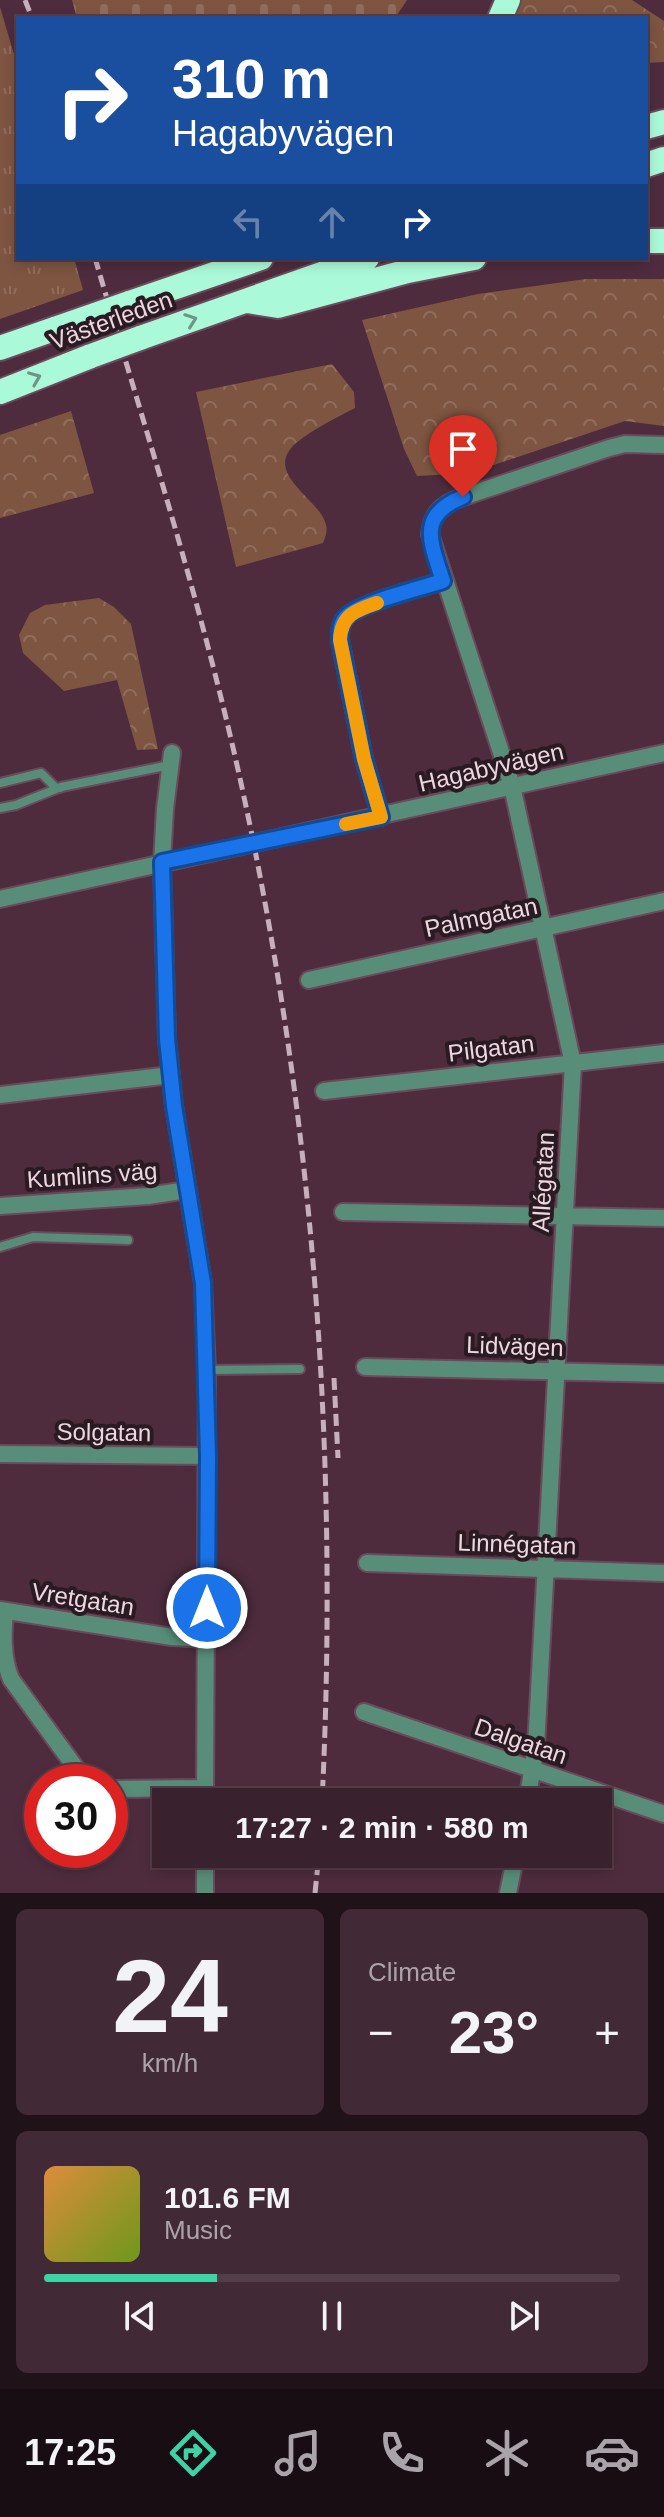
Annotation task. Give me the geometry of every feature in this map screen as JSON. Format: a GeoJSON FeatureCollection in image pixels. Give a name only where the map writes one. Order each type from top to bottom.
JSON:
{"type":"FeatureCollection","features":[{"type":"Feature","properties":{"kind":"highway"},"geometry":{"type":"LineString","coordinates":[[129,303],[144,289],[215,260]]}},
{"type":"Feature","properties":{"kind":"highway","name":"Västerleden"},"geometry":{"type":"LineString","coordinates":[[0,348],[255,260]]}},
{"type":"Feature","properties":{"kind":"highway","name":"Västerleden"},"geometry":{"type":"LineString","coordinates":[[0,392],[243,301],[319,284],[355,270],[459,260]]}},
{"type":"Feature","properties":{"kind":"street","name":"Allégatan"},"geometry":{"type":"LineString","coordinates":[[530,1788],[534,1769],[546,1570],[573,1064],[512,786],[443,581],[430,534],[431,523],[437,511],[448,502],[609,448],[625,444],[664,445]]}},
{"type":"Feature","properties":{"kind":"street"},"geometry":{"type":"LineString","coordinates":[[381,817],[364,759],[340,627],[346,617],[360,609],[443,581]]}},
{"type":"Feature","properties":{"kind":"street","name":"Hagabyvägen"},"geometry":{"type":"LineString","coordinates":[[0,899],[664,753]]}},
{"type":"Feature","properties":{"kind":"street"},"geometry":{"type":"LineString","coordinates":[[171,759],[162,862],[167,1039],[203,1283],[207,1370],[205,1788]]}},
{"type":"Feature","properties":{"kind":"street","name":"Palmgatan"},"geometry":{"type":"LineString","coordinates":[[309,980],[664,901]]}},
{"type":"Feature","properties":{"kind":"street","name":"Pilgatan"},"geometry":{"type":"LineString","coordinates":[[324,1091],[664,1053]]}},
{"type":"Feature","properties":{"kind":"street"},"geometry":{"type":"LineString","coordinates":[[0,1095],[171,1075]]}},
{"type":"Feature","properties":{"kind":"street","name":"Kumlins väg"},"geometry":{"type":"LineString","coordinates":[[0,1206],[148,1196],[187,1190]]}},
{"type":"Feature","properties":{"kind":"street"},"geometry":{"type":"LineString","coordinates":[[343,1212],[664,1218]]}},
{"type":"Feature","properties":{"kind":"street","name":"Lidvägen"},"geometry":{"type":"LineString","coordinates":[[365,1367],[664,1374]]}},
{"type":"Feature","properties":{"kind":"street","name":"Solgatan"},"geometry":{"type":"LineString","coordinates":[[0,1454],[208,1456]]}},
{"type":"Feature","properties":{"kind":"street","name":"Linnégatan"},"geometry":{"type":"LineString","coordinates":[[367,1563],[664,1573]]}},
{"type":"Feature","properties":{"kind":"street"},"geometry":{"type":"LineString","coordinates":[[2,1610],[7,1669],[11,1679],[73,1764]]}},
{"type":"Feature","properties":{"kind":"street","name":"Vretgatan"},"geometry":{"type":"LineString","coordinates":[[2,1610],[186,1639],[206,1639]]}},
{"type":"Feature","properties":{"kind":"street","name":"Dalgatan"},"geometry":{"type":"LineString","coordinates":[[364,1712],[664,1814]]}},
{"type":"Feature","properties":{"kind":"street"},"geometry":{"type":"LineString","coordinates":[[128,1790],[152,1792]]}},
{"type":"Feature","properties":{"kind":"street"},"geometry":{"type":"LineString","coordinates":[[205,1868],[205,1893]]}},
{"type":"Feature","properties":{"kind":"street"},"geometry":{"type":"LineString","coordinates":[[508,1893],[513,1868]]}},
{"type":"Feature","properties":{"kind":"lane"},"geometry":{"type":"LineString","coordinates":[[0,808],[61,787],[171,759]]}},
{"type":"Feature","properties":{"kind":"lane"},"geometry":{"type":"LineString","coordinates":[[0,783],[41,773],[56,788],[61,787]]}},
{"type":"Feature","properties":{"kind":"lane"},"geometry":{"type":"LineString","coordinates":[[0,1247],[33,1237],[128,1240]]}},
{"type":"Feature","properties":{"kind":"lane"},"geometry":{"type":"LineString","coordinates":[[207,1370],[300,1369]]}},
{"type":"Feature","properties":{"kind":"green space"},"geometry":{"type":"Polygon","coordinates":[[[72,0],[407,0],[396,16],[76,16],[72,0]]]}},
{"type":"Feature","properties":{"kind":"green space"},"geometry":{"type":"Polygon","coordinates":[[[521,0],[632,0],[664,21],[664,62],[648,63],[648,16],[516,16],[521,0]]]}},
{"type":"Feature","properties":{"kind":"green space"},"geometry":{"type":"Polygon","coordinates":[[[0,7],[16,61],[16,260],[75,260],[83,290],[0,319],[0,7]]]}},
{"type":"Feature","properties":{"kind":"green space"},"geometry":{"type":"Polygon","coordinates":[[[586,279],[664,279],[664,426],[625,421],[470,473],[417,476],[404,449],[362,320],[478,294],[586,279]]]}},
{"type":"Feature","properties":{"kind":"green space"},"geometry":{"type":"Polygon","coordinates":[[[332,364],[354,392],[355,408],[296,443],[287,454],[285,465],[296,486],[322,515],[327,529],[323,543],[236,567],[196,392],[332,364]]]}},
{"type":"Feature","properties":{"kind":"green space"},"geometry":{"type":"Polygon","coordinates":[[[71,411],[94,493],[0,518],[0,435],[71,411]]]}},
{"type":"Feature","properties":{"kind":"green space"},"geometry":{"type":"Polygon","coordinates":[[[99,598],[114,607],[131,624],[158,749],[137,750],[117,680],[64,691],[23,653],[19,635],[30,613],[45,605],[99,598]]]}},
{"type":"Feature","properties":{"kind":"railway"},"geometry":{"type":"LineString","coordinates":[[25,0],[31,16]]}},
{"type":"Feature","properties":{"kind":"railway"},"geometry":{"type":"LineString","coordinates":[[96,260],[226,716],[266,909],[287,1035],[303,1162],[323,1417],[327,1545],[322,1788]]}},
{"type":"Feature","properties":{"kind":"railway"},"geometry":{"type":"LineString","coordinates":[[334,1378],[338,1458]]}},
{"type":"Feature","properties":{"kind":"railway"},"geometry":{"type":"LineString","coordinates":[[315,1893],[318,1868]]}},
{"type":"Feature","properties":{"kind":"slow traffic"},"geometry":{"type":"LineString","coordinates":[[346,824],[381,817],[364,759],[340,640],[340,627],[346,617],[377,603]]}},
{"type":"Feature","properties":{"kind":"route"},"geometry":{"type":"LineString","coordinates":[[207,1608],[207,1370],[203,1283],[174,1106],[167,1039],[162,862],[381,817],[364,759],[340,627],[346,617],[360,609],[443,581],[432,545],[431,523],[437,511],[448,502],[463,497]]}}]}
